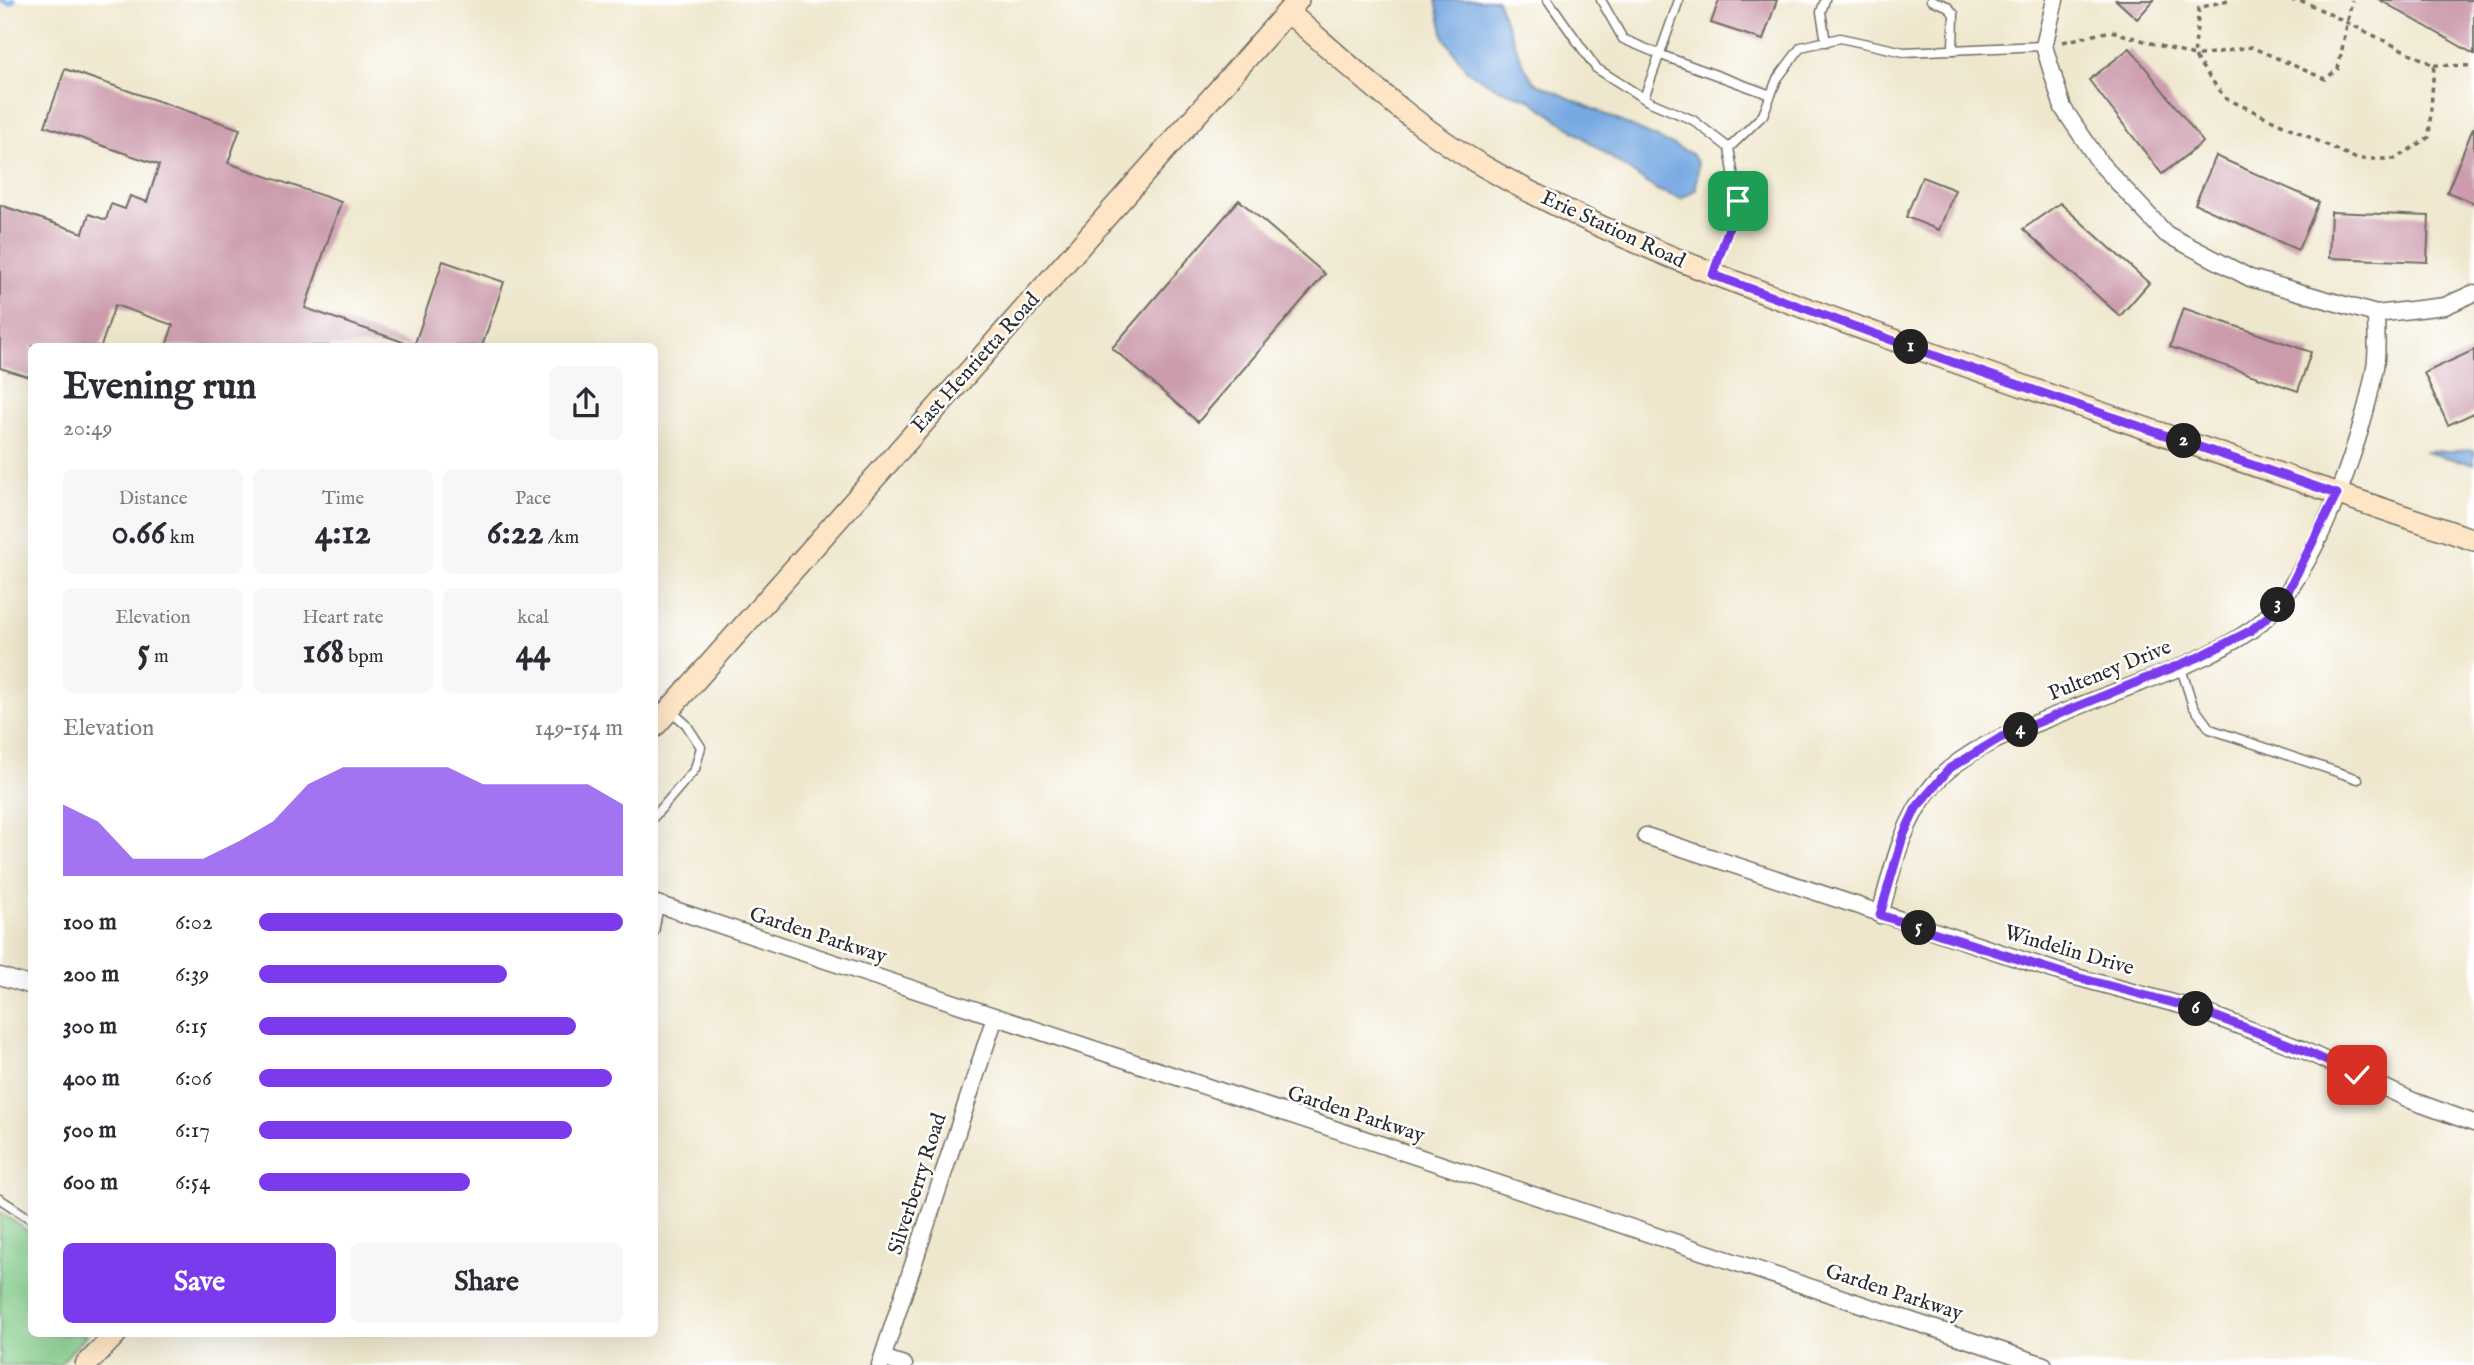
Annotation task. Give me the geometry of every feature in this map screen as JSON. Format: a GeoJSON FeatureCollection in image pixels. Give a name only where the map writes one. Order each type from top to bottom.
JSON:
{"type":"FeatureCollection","features":[{"type":"Feature","properties":{"kind":"street"},"geometry":{"type":"LineString","coordinates":[[2055,0],[2044,46],[2063,108],[2100,163],[2166,234],[2250,278],[2376,314],[2445,306],[2474,293]]}},
{"type":"Feature","properties":{"kind":"street","name":"Erie Station Road"},"geometry":{"type":"LineString","coordinates":[[1287,4],[1353,68],[1475,162],[1606,231],[1713,275],[1952,362],[2474,540]]}},
{"type":"Feature","properties":{"kind":"street","name":"East Henrietta Road"},"geometry":{"type":"LineString","coordinates":[[658,723],[1287,4]]}},
{"type":"Feature","properties":{"kind":"street","name":"Pulteney Drive"},"geometry":{"type":"LineString","coordinates":[[1880,915],[1903,836],[1916,808],[1950,768],[2000,738],[2229,644],[2271,614],[2298,574],[2337,494],[2365,414],[2376,364],[2376,314]]}},
{"type":"Feature","properties":{"kind":"street","name":"Windelin Drive"},"geometry":{"type":"LineString","coordinates":[[1646,836],[2065,974],[2196,1009],[2291,1044],[2413,1101],[2474,1123]]}},
{"type":"Feature","properties":{"kind":"street","name":"Garden Parkway"},"geometry":{"type":"LineString","coordinates":[[658,904],[2044,1365]]}},
{"type":"Feature","properties":{"kind":"street"},"geometry":{"type":"LineString","coordinates":[[0,976],[28,985]]}},
{"type":"Feature","properties":{"kind":"street","name":"Silverberry Road"},"geometry":{"type":"LineString","coordinates":[[881,1362],[995,1017]]}},
{"type":"Feature","properties":{"kind":"street"},"geometry":{"type":"LineString","coordinates":[[86,1365],[113,1337]]}},
{"type":"Feature","properties":{"kind":"street"},"geometry":{"type":"LineString","coordinates":[[881,1362],[904,1365]]}},
{"type":"Feature","properties":{"kind":"lane"},"geometry":{"type":"LineString","coordinates":[[1548,0],[1596,68],[1644,98],[1693,120],[1729,148],[1738,201],[1713,275]]}},
{"type":"Feature","properties":{"kind":"lane"},"geometry":{"type":"LineString","coordinates":[[1601,0],[1623,38],[1661,55],[1770,95]]}},
{"type":"Feature","properties":{"kind":"lane"},"geometry":{"type":"LineString","coordinates":[[1644,98],[1679,0]]}},
{"type":"Feature","properties":{"kind":"lane"},"geometry":{"type":"LineString","coordinates":[[1825,0],[1821,12],[1826,41]]}},
{"type":"Feature","properties":{"kind":"lane"},"geometry":{"type":"LineString","coordinates":[[1931,0],[1947,6],[1954,14],[1953,50]]}},
{"type":"Feature","properties":{"kind":"lane"},"geometry":{"type":"LineString","coordinates":[[1729,148],[1763,115],[1777,79],[1801,47],[1840,38],[1904,52],[2044,46]]}},
{"type":"Feature","properties":{"kind":"lane"},"geometry":{"type":"LineString","coordinates":[[2179,665],[2193,706],[2210,729],[2358,779]]}},
{"type":"Feature","properties":{"kind":"lane"},"geometry":{"type":"LineString","coordinates":[[658,812],[695,769],[701,747],[687,724],[670,710]]}},
{"type":"Feature","properties":{"kind":"lane"},"geometry":{"type":"LineString","coordinates":[[0,1199],[28,1217]]}},
{"type":"Feature","properties":{"kind":"path"},"geometry":{"type":"LineString","coordinates":[[2228,0],[2199,8],[2194,57],[2225,98],[2357,159],[2395,159],[2429,137],[2434,65]]}},
{"type":"Feature","properties":{"kind":"path"},"geometry":{"type":"LineString","coordinates":[[2289,0],[2305,2],[2434,65],[2474,66]]}},
{"type":"Feature","properties":{"kind":"path"},"geometry":{"type":"LineString","coordinates":[[2044,46],[2111,31],[2194,57],[2251,47],[2325,79],[2338,69],[2352,0]]}},
{"type":"Feature","properties":{"kind":"green space"},"geometry":{"type":"Polygon","coordinates":[[[0,1212],[28,1231],[28,1337],[84,1337],[59,1365],[0,1365],[0,1212]]]}},
{"type":"Feature","properties":{"kind":"water"},"geometry":{"type":"Polygon","coordinates":[[[1436,0],[1497,0],[1523,64],[1534,82],[1692,154],[1698,164],[1696,189],[1681,199],[1657,190],[1529,99],[1499,89],[1467,71],[1444,37],[1436,0]]]}},
{"type":"Feature","properties":{"kind":"water"},"geometry":{"type":"Polygon","coordinates":[[[2474,450],[2474,464],[2424,452],[2474,450]]]}},
{"type":"Feature","properties":{"kind":"building"},"geometry":{"type":"Polygon","coordinates":[[[1719,0],[1777,0],[1763,40],[1711,23],[1719,0]]]}},
{"type":"Feature","properties":{"kind":"building"},"geometry":{"type":"Polygon","coordinates":[[[2116,0],[2154,0],[2137,19],[2116,0]]]}},
{"type":"Feature","properties":{"kind":"building"},"geometry":{"type":"Polygon","coordinates":[[[2380,0],[2474,0],[2474,54],[2380,0]]]}},
{"type":"Feature","properties":{"kind":"building"},"geometry":{"type":"Polygon","coordinates":[[[2130,48],[2203,142],[2162,174],[2089,80],[2130,48]]]}},
{"type":"Feature","properties":{"kind":"building"},"geometry":{"type":"Polygon","coordinates":[[[65,69],[240,129],[228,163],[341,202],[305,308],[406,343],[167,343],[173,325],[115,305],[102,343],[28,343],[28,377],[0,368],[0,205],[83,233],[89,214],[106,220],[111,204],[125,209],[130,196],[147,202],[159,165],[45,126],[65,69]]]}},
{"type":"Feature","properties":{"kind":"building"},"geometry":{"type":"Polygon","coordinates":[[[2474,128],[2474,203],[2447,192],[2474,128]]]}},
{"type":"Feature","properties":{"kind":"building"},"geometry":{"type":"Polygon","coordinates":[[[2216,156],[2319,202],[2298,250],[2195,204],[2216,156]]]}},
{"type":"Feature","properties":{"kind":"building"},"geometry":{"type":"Polygon","coordinates":[[[1922,177],[1955,190],[1939,230],[1906,217],[1922,177]]]}},
{"type":"Feature","properties":{"kind":"building"},"geometry":{"type":"Polygon","coordinates":[[[1239,200],[1325,274],[1198,422],[1112,348],[1239,200]]]}},
{"type":"Feature","properties":{"kind":"building"},"geometry":{"type":"Polygon","coordinates":[[[2060,203],[2149,283],[2120,316],[2023,229],[2060,203]]]}},
{"type":"Feature","properties":{"kind":"building"},"geometry":{"type":"Polygon","coordinates":[[[2331,212],[2429,216],[2427,262],[2329,258],[2331,212]]]}},
{"type":"Feature","properties":{"kind":"building"},"geometry":{"type":"Polygon","coordinates":[[[443,261],[504,282],[483,343],[415,343],[443,261]]]}},
{"type":"Feature","properties":{"kind":"building"},"geometry":{"type":"Polygon","coordinates":[[[2183,308],[2311,352],[2298,391],[2170,347],[2183,308]]]}},
{"type":"Feature","properties":{"kind":"building"},"geometry":{"type":"Polygon","coordinates":[[[2474,350],[2474,413],[2448,425],[2424,373],[2474,350]]]}},
{"type":"Feature","properties":{"kind":"waterway"},"geometry":{"type":"LineString","coordinates":[[1,0],[10,3],[13,0]]}},
{"type":"Feature","properties":{"kind":"route"},"geometry":{"type":"LineString","coordinates":[[1738,201],[1713,275],[1952,362],[2337,494],[2286,595],[2271,614],[2250,631],[2199,657],[2000,738],[1950,768],[1916,808],[1894,862],[1880,915],[2065,974],[2196,1009],[2260,1032],[2357,1075]]}}]}
